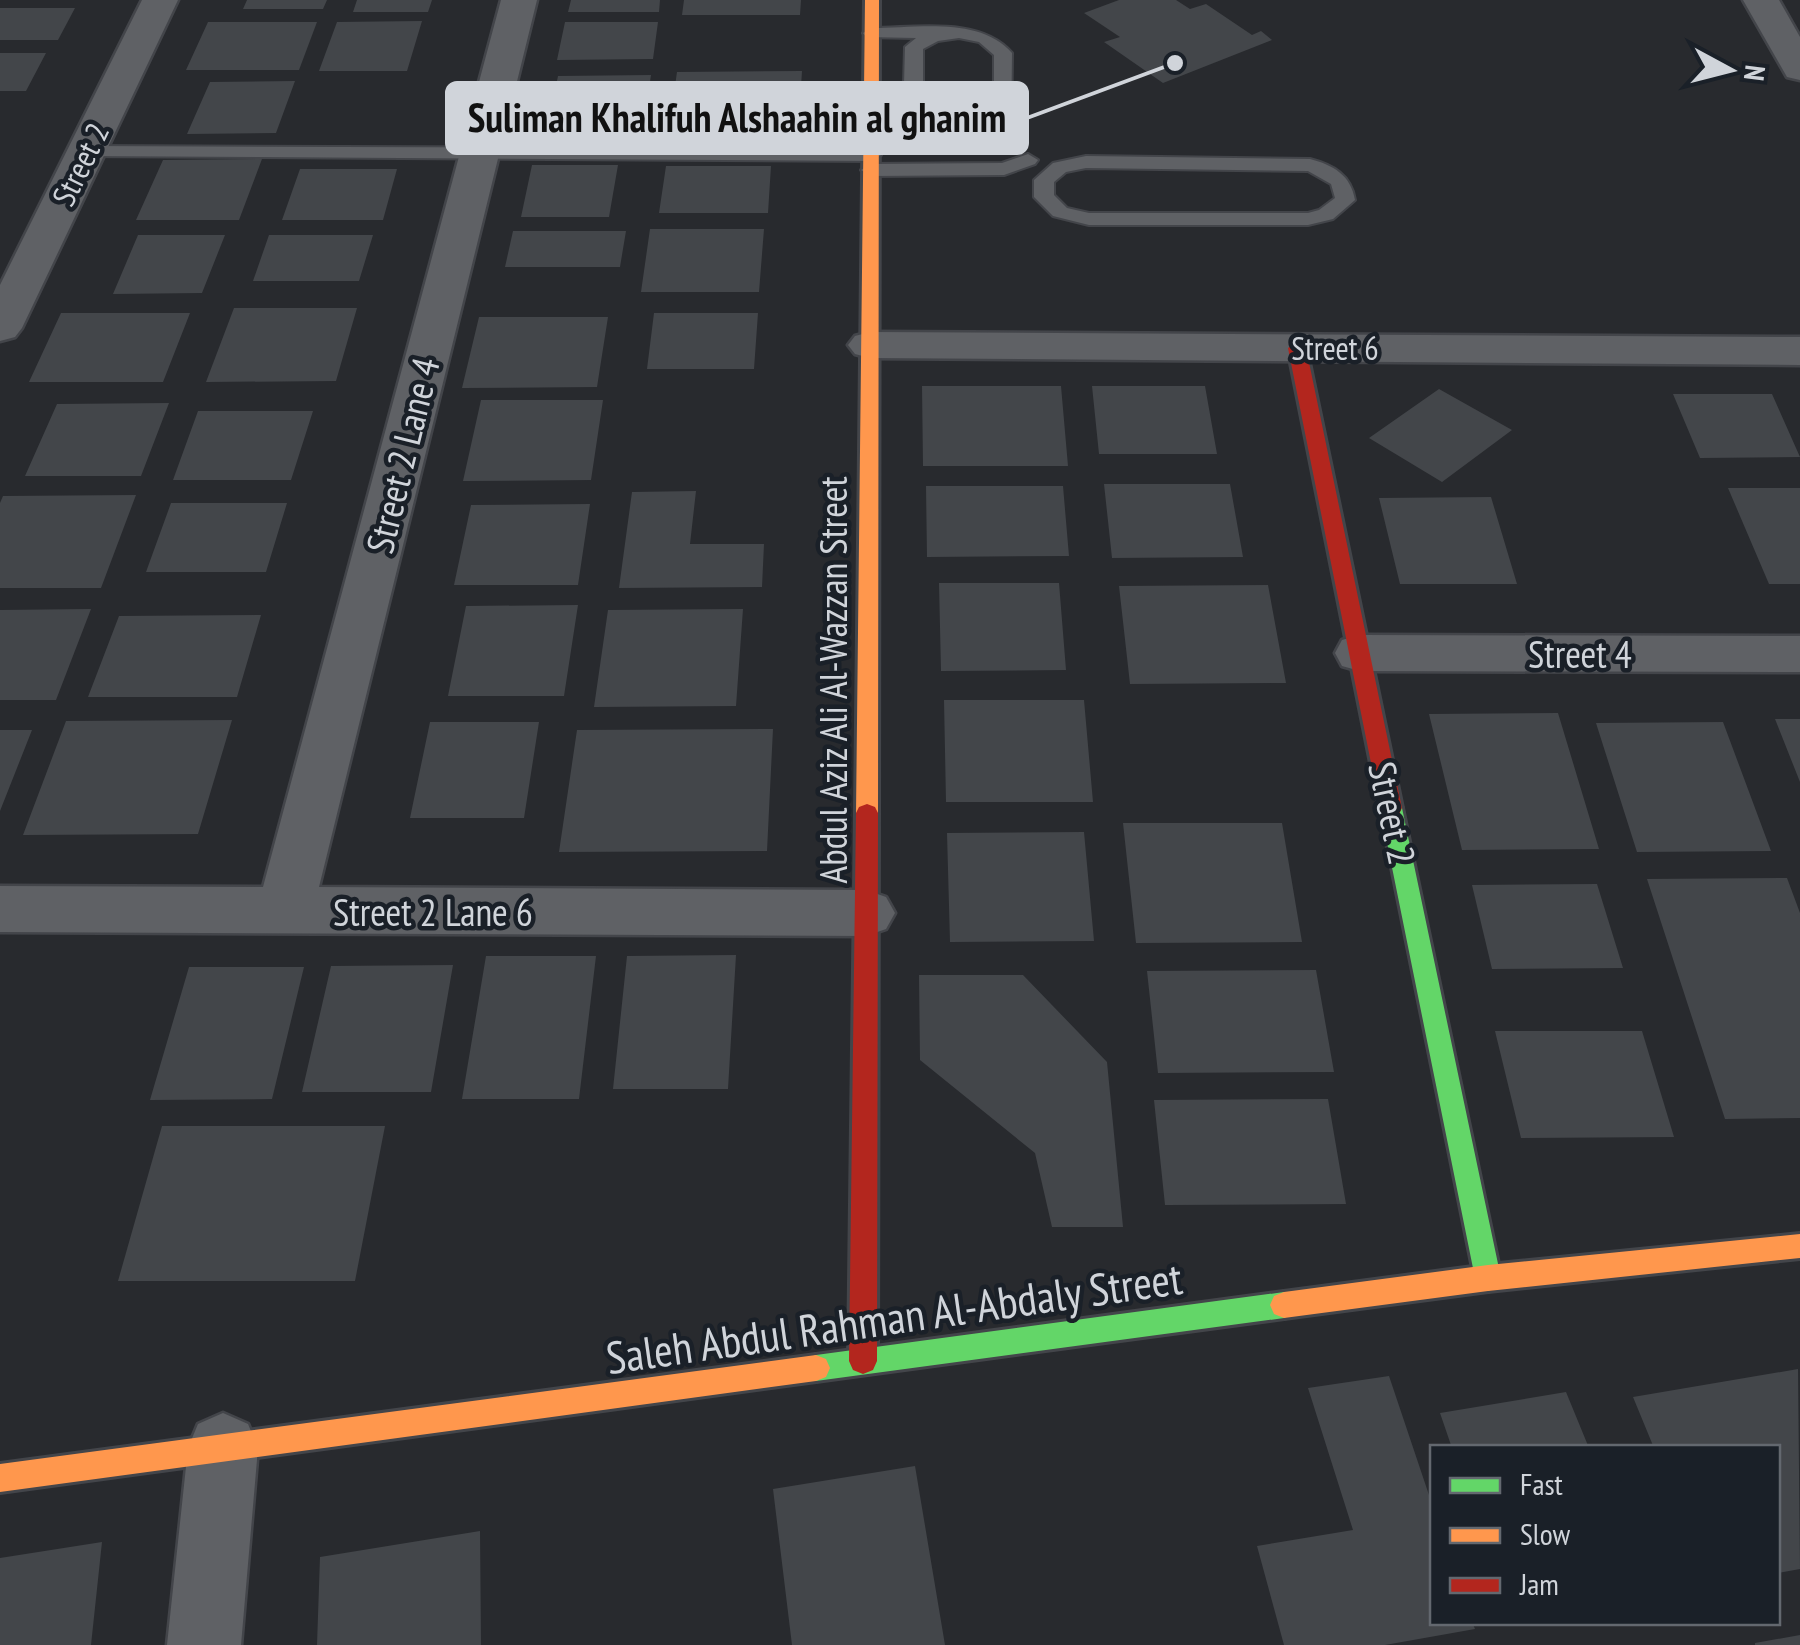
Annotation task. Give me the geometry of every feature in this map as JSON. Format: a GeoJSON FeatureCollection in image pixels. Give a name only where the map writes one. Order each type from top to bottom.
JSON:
{"type":"FeatureCollection","features":[{"type":"Feature","properties":{"kind":"street","name":"Street 2"},"geometry":{"type":"LineString","coordinates":[[0,327],[160,0]]}},
{"type":"Feature","properties":{"kind":"street","name":"Street 2 Lane 4"},"geometry":{"type":"LineString","coordinates":[[285,910],[519,0]]}},
{"type":"Feature","properties":{"kind":"street","name":"Abdul Aziz Ali Al-Wazzan Street"},"geometry":{"type":"LineString","coordinates":[[864,1361],[872,0]]}},
{"type":"Feature","properties":{"kind":"street"},"geometry":{"type":"LineString","coordinates":[[1762,0],[1800,69]]}},
{"type":"Feature","properties":{"kind":"street","name":"Street 6"},"geometry":{"type":"LineString","coordinates":[[870,345],[1800,351]]}},
{"type":"Feature","properties":{"kind":"street","name":"Street 2"},"geometry":{"type":"LineString","coordinates":[[1298,348],[1488,1278]]}},
{"type":"Feature","properties":{"kind":"street","name":"Street 4"},"geometry":{"type":"LineString","coordinates":[[1360,653],[1800,654]]}},
{"type":"Feature","properties":{"kind":"street","name":"Street 2 Lane 6"},"geometry":{"type":"LineString","coordinates":[[0,908],[866,914]]}},
{"type":"Feature","properties":{"kind":"street","name":"Saleh Abdul Rahman Al-Abdaly Street"},"geometry":{"type":"LineString","coordinates":[[0,1478],[1488,1278],[1800,1246]]}},
{"type":"Feature","properties":{"kind":"street"},"geometry":{"type":"LineString","coordinates":[[204,1645],[223,1448]]}},
{"type":"Feature","properties":{"kind":"lane"},"geometry":{"type":"LineString","coordinates":[[872,33],[945,33],[985,38],[1003,53],[1006,120],[1000,134],[992,139],[950,146],[916,130],[913,50],[922,40],[945,33]]}},
{"type":"Feature","properties":{"kind":"lane"},"geometry":{"type":"LineString","coordinates":[[992,139],[1051,172],[1086,162],[1310,165],[1338,179],[1345,189],[1345,200],[1326,216],[1308,219],[1089,219],[1050,205],[1041,188],[1051,172]]}},
{"type":"Feature","properties":{"kind":"lane"},"geometry":{"type":"LineString","coordinates":[[86,152],[871,163],[1004,170],[1028,160]]}},
{"type":"Feature","properties":{"kind":"building"},"geometry":{"type":"Polygon","coordinates":[[[247,0],[327,0],[323,9],[243,9],[247,0]]]}},
{"type":"Feature","properties":{"kind":"building"},"geometry":{"type":"Polygon","coordinates":[[[357,0],[432,0],[428,12],[353,12],[357,0]]]}},
{"type":"Feature","properties":{"kind":"building"},"geometry":{"type":"Polygon","coordinates":[[[571,0],[660,0],[659,12],[568,12],[571,0]]]}},
{"type":"Feature","properties":{"kind":"building"},"geometry":{"type":"Polygon","coordinates":[[[684,0],[801,0],[800,15],[682,15],[684,0]]]}},
{"type":"Feature","properties":{"kind":"building"},"geometry":{"type":"Polygon","coordinates":[[[1119,0],[1176,0],[1190,9],[1206,4],[1252,35],[1261,31],[1272,40],[1163,83],[1104,42],[1120,37],[1084,13],[1119,0]]]}},
{"type":"Feature","properties":{"kind":"building"},"geometry":{"type":"Polygon","coordinates":[[[0,8],[75,8],[58,40],[0,40],[0,8]]]}},
{"type":"Feature","properties":{"kind":"building"},"geometry":{"type":"Polygon","coordinates":[[[422,21],[407,71],[319,71],[337,22],[422,21]]]}},
{"type":"Feature","properties":{"kind":"building"},"geometry":{"type":"Polygon","coordinates":[[[208,22],[317,22],[299,70],[186,70],[208,22]]]}},
{"type":"Feature","properties":{"kind":"building"},"geometry":{"type":"Polygon","coordinates":[[[565,22],[658,22],[653,59],[557,60],[565,22]]]}},
{"type":"Feature","properties":{"kind":"building"},"geometry":{"type":"Polygon","coordinates":[[[0,53],[46,53],[26,91],[0,91],[0,53]]]}},
{"type":"Feature","properties":{"kind":"building"},"geometry":{"type":"Polygon","coordinates":[[[802,71],[798,134],[668,135],[677,72],[802,71]]]}},
{"type":"Feature","properties":{"kind":"building"},"geometry":{"type":"Polygon","coordinates":[[[651,75],[643,129],[547,130],[558,76],[651,75]]]}},
{"type":"Feature","properties":{"kind":"building"},"geometry":{"type":"Polygon","coordinates":[[[295,81],[276,133],[187,134],[210,82],[295,81]]]}},
{"type":"Feature","properties":{"kind":"building"},"geometry":{"type":"Polygon","coordinates":[[[262,159],[239,220],[136,220],[163,160],[262,159]]]}},
{"type":"Feature","properties":{"kind":"building"},"geometry":{"type":"Polygon","coordinates":[[[532,165],[618,165],[609,217],[521,217],[532,165]]]}},
{"type":"Feature","properties":{"kind":"building"},"geometry":{"type":"Polygon","coordinates":[[[666,166],[771,166],[768,213],[659,213],[666,166]]]}},
{"type":"Feature","properties":{"kind":"building"},"geometry":{"type":"Polygon","coordinates":[[[300,169],[397,169],[383,220],[282,220],[300,169]]]}},
{"type":"Feature","properties":{"kind":"building"},"geometry":{"type":"Polygon","coordinates":[[[650,229],[764,229],[759,292],[641,292],[650,229]]]}},
{"type":"Feature","properties":{"kind":"building"},"geometry":{"type":"Polygon","coordinates":[[[513,231],[626,231],[620,267],[505,267],[513,231]]]}},
{"type":"Feature","properties":{"kind":"building"},"geometry":{"type":"Polygon","coordinates":[[[138,235],[225,235],[202,293],[113,294],[138,235]]]}},
{"type":"Feature","properties":{"kind":"building"},"geometry":{"type":"Polygon","coordinates":[[[269,235],[373,235],[359,281],[253,281],[269,235]]]}},
{"type":"Feature","properties":{"kind":"building"},"geometry":{"type":"Polygon","coordinates":[[[234,308],[357,308],[336,381],[206,382],[234,308]]]}},
{"type":"Feature","properties":{"kind":"building"},"geometry":{"type":"Polygon","coordinates":[[[61,313],[190,313],[163,382],[29,382],[61,313]]]}},
{"type":"Feature","properties":{"kind":"building"},"geometry":{"type":"Polygon","coordinates":[[[654,313],[758,313],[754,369],[647,369],[654,313]]]}},
{"type":"Feature","properties":{"kind":"building"},"geometry":{"type":"Polygon","coordinates":[[[479,317],[608,317],[597,387],[462,388],[479,317]]]}},
{"type":"Feature","properties":{"kind":"building"},"geometry":{"type":"Polygon","coordinates":[[[922,386],[1061,386],[1068,466],[923,466],[922,386]]]}},
{"type":"Feature","properties":{"kind":"building"},"geometry":{"type":"Polygon","coordinates":[[[1092,386],[1205,386],[1217,454],[1099,454],[1092,386]]]}},
{"type":"Feature","properties":{"kind":"building"},"geometry":{"type":"Polygon","coordinates":[[[1439,389],[1512,430],[1442,482],[1369,438],[1439,389]]]}},
{"type":"Feature","properties":{"kind":"building"},"geometry":{"type":"Polygon","coordinates":[[[1673,394],[1772,394],[1800,457],[1700,458],[1673,394]]]}},
{"type":"Feature","properties":{"kind":"building"},"geometry":{"type":"Polygon","coordinates":[[[481,400],[603,400],[591,480],[463,481],[481,400]]]}},
{"type":"Feature","properties":{"kind":"building"},"geometry":{"type":"Polygon","coordinates":[[[169,403],[141,476],[25,476],[57,404],[169,403]]]}},
{"type":"Feature","properties":{"kind":"building"},"geometry":{"type":"Polygon","coordinates":[[[198,411],[313,411],[291,480],[173,480],[198,411]]]}},
{"type":"Feature","properties":{"kind":"building"},"geometry":{"type":"Polygon","coordinates":[[[1104,484],[1230,484],[1243,557],[1112,558],[1104,484]]]}},
{"type":"Feature","properties":{"kind":"building"},"geometry":{"type":"Polygon","coordinates":[[[926,486],[1063,486],[1069,556],[927,557],[926,486]]]}},
{"type":"Feature","properties":{"kind":"building"},"geometry":{"type":"Polygon","coordinates":[[[1728,488],[1800,488],[1800,584],[1769,584],[1728,488]]]}},
{"type":"Feature","properties":{"kind":"building"},"geometry":{"type":"Polygon","coordinates":[[[696,491],[690,544],[764,544],[762,587],[619,588],[632,492],[696,491]]]}},
{"type":"Feature","properties":{"kind":"building"},"geometry":{"type":"Polygon","coordinates":[[[136,495],[101,588],[0,588],[3,496],[136,495]]]}},
{"type":"Feature","properties":{"kind":"building"},"geometry":{"type":"Polygon","coordinates":[[[1491,497],[1517,584],[1400,584],[1379,498],[1491,497]]]}},
{"type":"Feature","properties":{"kind":"building"},"geometry":{"type":"Polygon","coordinates":[[[171,503],[287,503],[266,572],[146,572],[171,503]]]}},
{"type":"Feature","properties":{"kind":"building"},"geometry":{"type":"Polygon","coordinates":[[[590,504],[578,585],[454,585],[471,505],[590,504]]]}},
{"type":"Feature","properties":{"kind":"building"},"geometry":{"type":"Polygon","coordinates":[[[939,583],[1059,583],[1066,670],[941,671],[939,583]]]}},
{"type":"Feature","properties":{"kind":"building"},"geometry":{"type":"Polygon","coordinates":[[[1268,585],[1286,683],[1130,684],[1119,586],[1268,585]]]}},
{"type":"Feature","properties":{"kind":"building"},"geometry":{"type":"Polygon","coordinates":[[[578,605],[564,696],[448,696],[466,606],[578,605]]]}},
{"type":"Feature","properties":{"kind":"building"},"geometry":{"type":"Polygon","coordinates":[[[91,609],[56,700],[0,700],[0,610],[91,609]]]}},
{"type":"Feature","properties":{"kind":"building"},"geometry":{"type":"Polygon","coordinates":[[[743,609],[736,706],[594,707],[608,610],[743,609]]]}},
{"type":"Feature","properties":{"kind":"building"},"geometry":{"type":"Polygon","coordinates":[[[261,615],[237,697],[88,697],[119,616],[261,615]]]}},
{"type":"Feature","properties":{"kind":"building"},"geometry":{"type":"Polygon","coordinates":[[[944,700],[1084,700],[1093,802],[946,802],[944,700]]]}},
{"type":"Feature","properties":{"kind":"building"},"geometry":{"type":"Polygon","coordinates":[[[1558,713],[1599,849],[1462,850],[1429,714],[1558,713]]]}},
{"type":"Feature","properties":{"kind":"building"},"geometry":{"type":"Polygon","coordinates":[[[1775,719],[1800,719],[1800,782],[1775,719]]]}},
{"type":"Feature","properties":{"kind":"building"},"geometry":{"type":"Polygon","coordinates":[[[232,720],[198,834],[23,835],[66,721],[232,720]]]}},
{"type":"Feature","properties":{"kind":"building"},"geometry":{"type":"Polygon","coordinates":[[[430,722],[539,722],[524,818],[410,818],[430,722]]]}},
{"type":"Feature","properties":{"kind":"building"},"geometry":{"type":"Polygon","coordinates":[[[1723,722],[1771,851],[1637,852],[1596,723],[1723,722]]]}},
{"type":"Feature","properties":{"kind":"building"},"geometry":{"type":"Polygon","coordinates":[[[773,729],[767,851],[559,852],[577,730],[773,729]]]}},
{"type":"Feature","properties":{"kind":"building"},"geometry":{"type":"Polygon","coordinates":[[[0,730],[32,730],[0,811],[0,730]]]}},
{"type":"Feature","properties":{"kind":"building"},"geometry":{"type":"Polygon","coordinates":[[[1123,823],[1282,823],[1302,942],[1136,943],[1123,823]]]}},
{"type":"Feature","properties":{"kind":"building"},"geometry":{"type":"Polygon","coordinates":[[[1084,832],[1094,941],[950,942],[947,833],[1084,832]]]}},
{"type":"Feature","properties":{"kind":"building"},"geometry":{"type":"Polygon","coordinates":[[[1787,878],[1800,913],[1800,1118],[1725,1119],[1647,879],[1787,878]]]}},
{"type":"Feature","properties":{"kind":"building"},"geometry":{"type":"Polygon","coordinates":[[[1597,884],[1623,968],[1492,969],[1472,885],[1597,884]]]}},
{"type":"Feature","properties":{"kind":"building"},"geometry":{"type":"Polygon","coordinates":[[[736,955],[728,1089],[613,1089],[627,956],[736,955]]]}},
{"type":"Feature","properties":{"kind":"building"},"geometry":{"type":"Polygon","coordinates":[[[486,956],[596,956],[579,1099],[462,1099],[486,956]]]}},
{"type":"Feature","properties":{"kind":"building"},"geometry":{"type":"Polygon","coordinates":[[[453,965],[431,1092],[302,1092],[331,966],[453,965]]]}},
{"type":"Feature","properties":{"kind":"building"},"geometry":{"type":"Polygon","coordinates":[[[189,967],[304,967],[272,1099],[150,1100],[189,967]]]}},
{"type":"Feature","properties":{"kind":"building"},"geometry":{"type":"Polygon","coordinates":[[[1316,970],[1334,1072],[1158,1073],[1147,971],[1316,970]]]}},
{"type":"Feature","properties":{"kind":"building"},"geometry":{"type":"Polygon","coordinates":[[[919,975],[1023,975],[1107,1062],[1123,1227],[1052,1227],[1035,1153],[920,1060],[919,975]]]}},
{"type":"Feature","properties":{"kind":"building"},"geometry":{"type":"Polygon","coordinates":[[[1495,1031],[1642,1031],[1674,1137],[1521,1138],[1495,1031]]]}},
{"type":"Feature","properties":{"kind":"building"},"geometry":{"type":"Polygon","coordinates":[[[1328,1099],[1346,1204],[1165,1205],[1154,1100],[1328,1099]]]}},
{"type":"Feature","properties":{"kind":"building"},"geometry":{"type":"Polygon","coordinates":[[[162,1126],[385,1126],[355,1281],[118,1281],[162,1126]]]}},
{"type":"Feature","properties":{"kind":"building"},"geometry":{"type":"Polygon","coordinates":[[[1798,1369],[1800,1569],[1780,1573],[1780,1445],[1653,1445],[1633,1397],[1798,1369]]]}},
{"type":"Feature","properties":{"kind":"building"},"geometry":{"type":"Polygon","coordinates":[[[1389,1376],[1430,1498],[1430,1625],[1473,1625],[1475,1629],[1385,1645],[1284,1645],[1257,1546],[1353,1530],[1308,1388],[1389,1376]]]}},
{"type":"Feature","properties":{"kind":"building"},"geometry":{"type":"Polygon","coordinates":[[[1566,1392],[1588,1445],[1451,1445],[1440,1413],[1566,1392]]]}},
{"type":"Feature","properties":{"kind":"building"},"geometry":{"type":"Polygon","coordinates":[[[915,1466],[945,1645],[792,1645],[773,1489],[915,1466]]]}},
{"type":"Feature","properties":{"kind":"building"},"geometry":{"type":"Polygon","coordinates":[[[480,1531],[481,1645],[317,1645],[320,1557],[480,1531]]]}},
{"type":"Feature","properties":{"kind":"building"},"geometry":{"type":"Polygon","coordinates":[[[102,1542],[91,1645],[0,1645],[0,1558],[102,1542]]]}},
{"type":"Feature","properties":{"kind":"building"},"geometry":{"type":"Polygon","coordinates":[[[1800,1635],[1800,1645],[1755,1645],[1755,1643],[1800,1635]]]}},
{"type":"Feature","properties":{"kind":"traffic: fast"},"geometry":{"type":"LineString","coordinates":[[1391,808],[1488,1278]]}},
{"type":"Feature","properties":{"kind":"traffic: fast"},"geometry":{"type":"LineString","coordinates":[[816,1368],[1284,1305]]}},
{"type":"Feature","properties":{"kind":"traffic: slow"},"geometry":{"type":"LineString","coordinates":[[867,813],[872,0]]}},
{"type":"Feature","properties":{"kind":"traffic: slow"},"geometry":{"type":"LineString","coordinates":[[1284,1305],[1488,1278],[1800,1246]]}},
{"type":"Feature","properties":{"kind":"traffic: slow"},"geometry":{"type":"LineString","coordinates":[[0,1478],[816,1368]]}},
{"type":"Feature","properties":{"kind":"traffic: jam"},"geometry":{"type":"LineString","coordinates":[[1297,348],[1391,808]]}},
{"type":"Feature","properties":{"kind":"traffic: jam"},"geometry":{"type":"LineString","coordinates":[[863,1361],[867,813]]}},
{"type":"Feature","properties":{"kind":"place","name":"Suliman Khalifuh Alshaahin al ghanim"},"geometry":{"type":"Point","coordinates":[1175,63]}}]}
